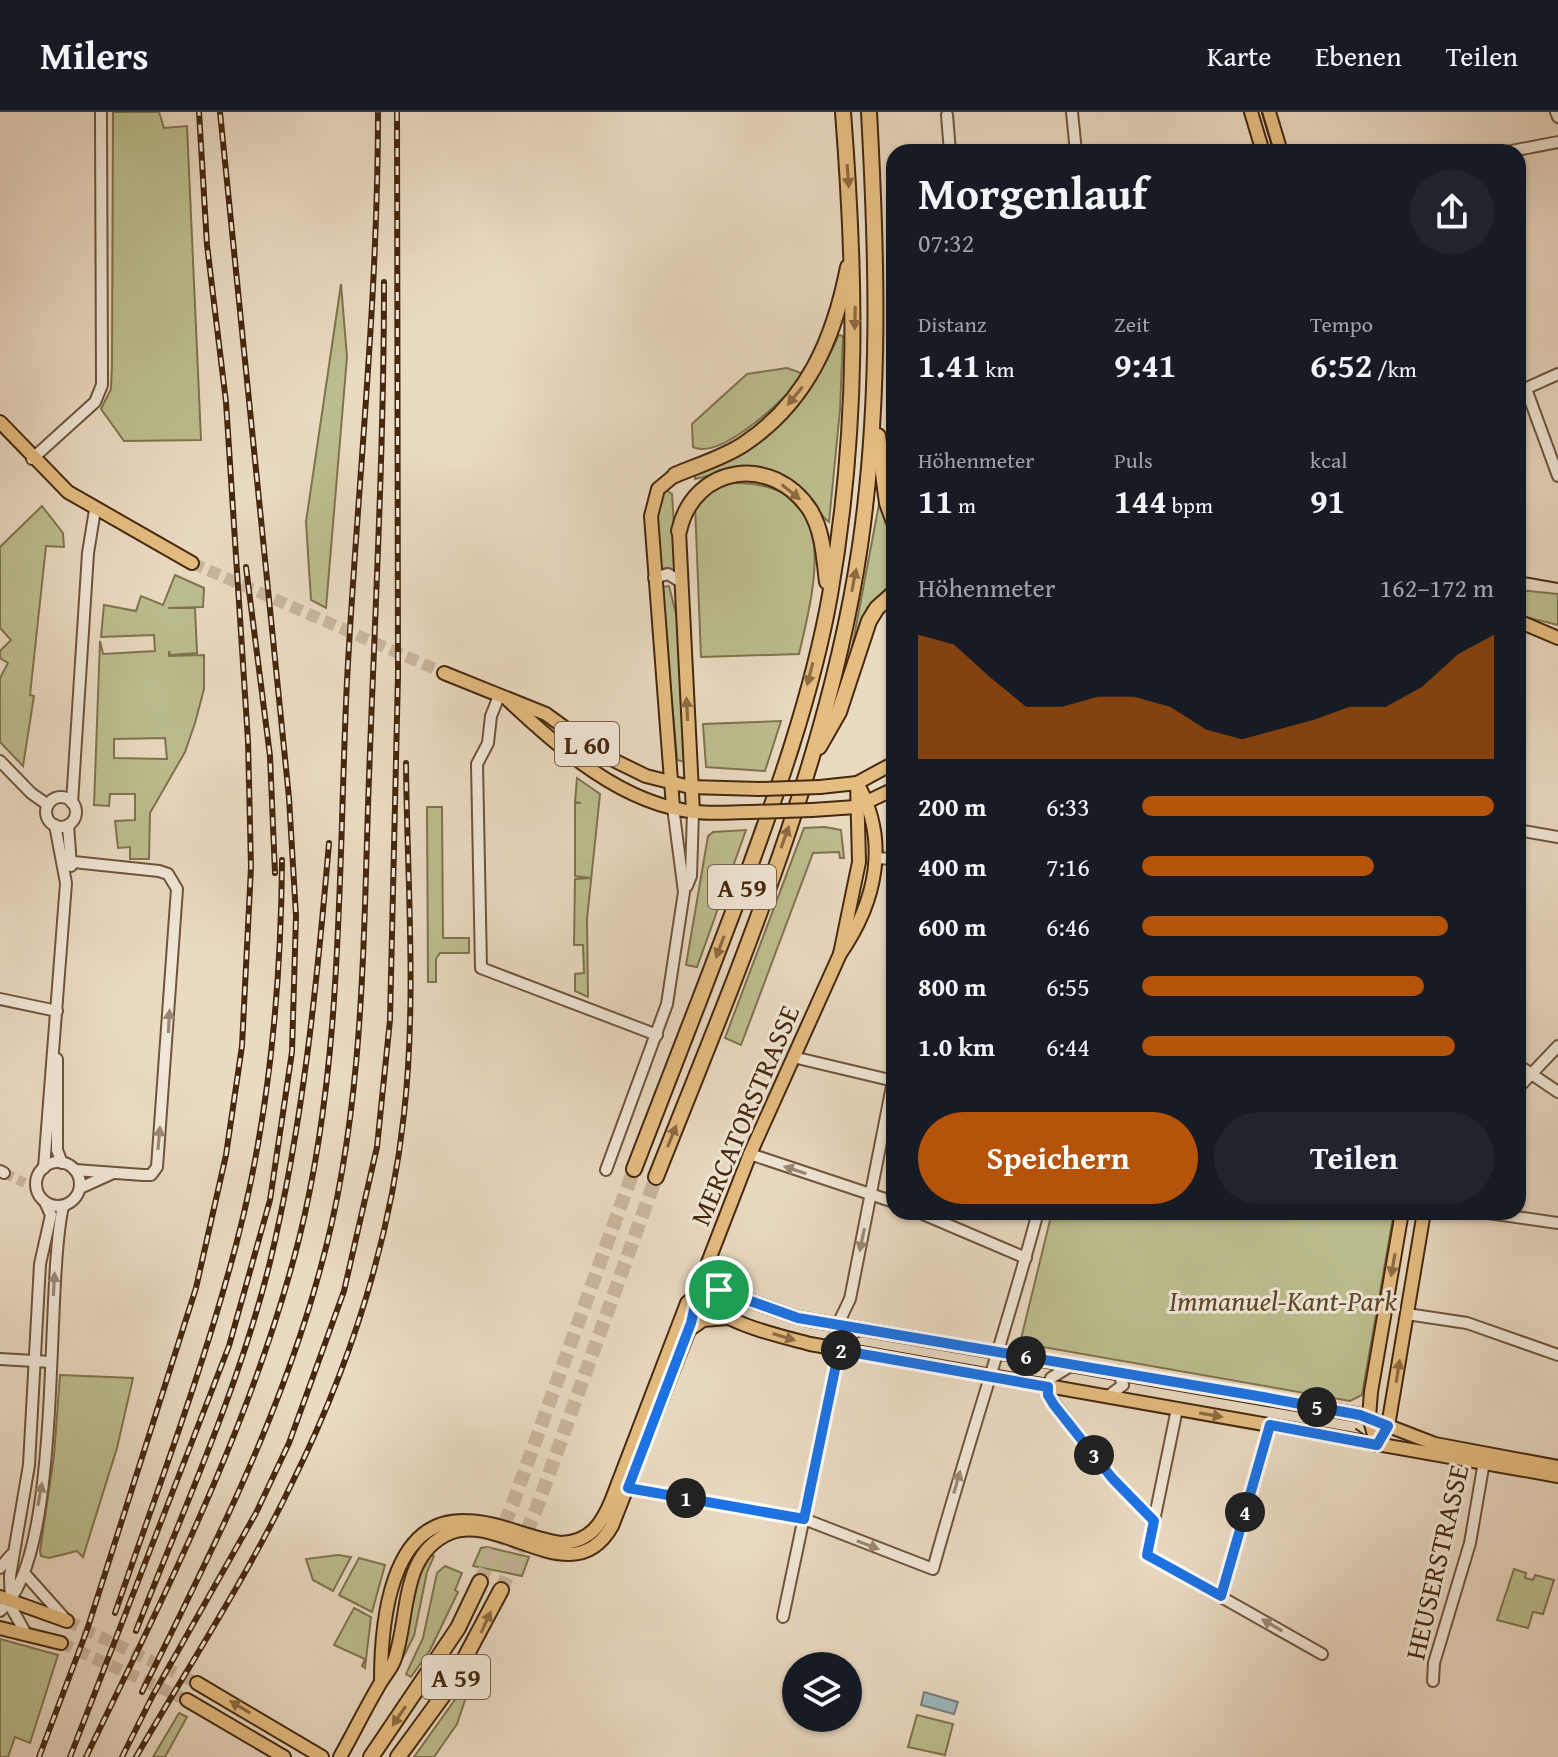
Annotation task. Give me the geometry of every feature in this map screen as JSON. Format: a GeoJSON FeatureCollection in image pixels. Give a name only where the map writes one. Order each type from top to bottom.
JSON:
{"type":"FeatureCollection","features":[{"type":"Feature","properties":{"kind":"highway","name":"A 59"},"geometry":{"type":"LineString","coordinates":[[634,1169],[759,841],[800,715],[829,598],[854,389],[853,240],[843,112]]}},
{"type":"Feature","properties":{"kind":"highway","name":"A 59"},"geometry":{"type":"LineString","coordinates":[[656,1177],[809,764],[844,630],[857,563],[875,419],[877,280],[869,112]]}},
{"type":"Feature","properties":{"kind":"highway"},"geometry":{"type":"LineString","coordinates":[[675,475],[743,445],[793,400],[809,379],[831,336],[853,240]]}},
{"type":"Feature","properties":{"kind":"highway"},"geometry":{"type":"LineString","coordinates":[[875,419],[886,497]]}},
{"type":"Feature","properties":{"kind":"highway"},"geometry":{"type":"LineString","coordinates":[[679,531],[690,500],[713,481],[742,474],[770,478],[786,486],[811,512],[821,537],[829,598]]}},
{"type":"Feature","properties":{"kind":"highway"},"geometry":{"type":"LineString","coordinates":[[809,764],[839,712],[869,621],[886,600]]}},
{"type":"Feature","properties":{"kind":"highway","name":"A 59"},"geometry":{"type":"LineString","coordinates":[[371,1757],[458,1628],[480,1582]]}},
{"type":"Feature","properties":{"kind":"highway","name":"A 59"},"geometry":{"type":"LineString","coordinates":[[398,1757],[450,1686],[501,1590]]}},
{"type":"Feature","properties":{"kind":"main road"},"geometry":{"type":"LineString","coordinates":[[1251,112],[1261,144]]}},
{"type":"Feature","properties":{"kind":"main road"},"geometry":{"type":"LineString","coordinates":[[1269,112],[1279,144]]}},
{"type":"Feature","properties":{"kind":"main road"},"geometry":{"type":"LineString","coordinates":[[0,422],[32,459],[68,492],[192,563]]}},
{"type":"Feature","properties":{"kind":"main road"},"geometry":{"type":"LineString","coordinates":[[673,807],[651,507],[662,484],[675,475]]}},
{"type":"Feature","properties":{"kind":"main road"},"geometry":{"type":"LineString","coordinates":[[679,531],[693,812]]}},
{"type":"Feature","properties":{"kind":"main road"},"geometry":{"type":"LineString","coordinates":[[1526,627],[1558,638]]}},
{"type":"Feature","properties":{"kind":"main road","name":"L 60"},"geometry":{"type":"LineString","coordinates":[[444,673],[546,714],[614,761],[671,783],[690,787],[759,789],[820,787],[857,783],[886,767]]}},
{"type":"Feature","properties":{"kind":"main road","name":"L 60"},"geometry":{"type":"LineString","coordinates":[[503,698],[600,776],[630,792],[693,812],[812,810],[862,805],[886,793]]}},
{"type":"Feature","properties":{"kind":"main road","name":"MERCATORSTRASSE"},"geometry":{"type":"LineString","coordinates":[[466,1526],[557,1553],[582,1552],[597,1545],[609,1532],[689,1330],[698,1289],[750,1154],[840,954],[855,933],[871,896],[876,858],[857,783]]}},
{"type":"Feature","properties":{"kind":"main road","name":"MERCATORSTRASSE"},"geometry":{"type":"LineString","coordinates":[[840,954],[859,862],[862,805]]}},
{"type":"Feature","properties":{"kind":"main road"},"geometry":{"type":"LineString","coordinates":[[1377,1445],[1369,1417],[1401,1220]]}},
{"type":"Feature","properties":{"kind":"main road"},"geometry":{"type":"LineString","coordinates":[[1377,1445],[1388,1426],[1423,1220]]}},
{"type":"Feature","properties":{"kind":"main road"},"geometry":{"type":"LineString","coordinates":[[698,1289],[706,1305],[731,1318],[783,1337],[839,1350],[1377,1445],[1558,1467]]}},
{"type":"Feature","properties":{"kind":"main road"},"geometry":{"type":"LineString","coordinates":[[698,1289],[834,1325],[1118,1371],[1369,1417],[1435,1444],[1558,1476]]}},
{"type":"Feature","properties":{"kind":"main road","name":"MERCATORSTRASSE"},"geometry":{"type":"LineString","coordinates":[[466,1526],[547,1540],[578,1541],[600,1524],[684,1311],[698,1289]]}},
{"type":"Feature","properties":{"kind":"main road"},"geometry":{"type":"LineString","coordinates":[[689,1330],[710,1318],[731,1318]]}},
{"type":"Feature","properties":{"kind":"main road"},"geometry":{"type":"LineString","coordinates":[[381,1681],[391,1592],[402,1559],[419,1536],[445,1523],[466,1526]]}},
{"type":"Feature","properties":{"kind":"main road"},"geometry":{"type":"LineString","coordinates":[[340,1757],[394,1661],[417,1564],[430,1546],[466,1526]]}},
{"type":"Feature","properties":{"kind":"main road"},"geometry":{"type":"LineString","coordinates":[[5,1598],[67,1621]]}},
{"type":"Feature","properties":{"kind":"main road"},"geometry":{"type":"LineString","coordinates":[[0,1628],[61,1643]]}},
{"type":"Feature","properties":{"kind":"main road"},"geometry":{"type":"LineString","coordinates":[[197,1683],[322,1757]]}},
{"type":"Feature","properties":{"kind":"main road"},"geometry":{"type":"LineString","coordinates":[[187,1700],[284,1757]]}},
{"type":"Feature","properties":{"kind":"street"},"geometry":{"type":"LineString","coordinates":[[32,459],[95,402],[102,385],[101,112]]}},
{"type":"Feature","properties":{"kind":"street"},"geometry":{"type":"LineString","coordinates":[[1072,112],[1075,144]]}},
{"type":"Feature","properties":{"kind":"street"},"geometry":{"type":"LineString","coordinates":[[947,115],[949,144]]}},
{"type":"Feature","properties":{"kind":"street"},"geometry":{"type":"LineString","coordinates":[[1526,148],[1558,142]]}},
{"type":"Feature","properties":{"kind":"street"},"geometry":{"type":"LineString","coordinates":[[1526,388],[1558,374]]}},
{"type":"Feature","properties":{"kind":"street"},"geometry":{"type":"LineString","coordinates":[[1526,400],[1558,476]]}},
{"type":"Feature","properties":{"kind":"street"},"geometry":{"type":"LineString","coordinates":[[0,1611],[10,1576],[11,1555],[27,1482],[40,1264],[51,1215],[31,1184],[44,1168],[56,1041],[68,825],[76,815],[68,800],[74,766],[88,553],[95,510]]}},
{"type":"Feature","properties":{"kind":"street"},"geometry":{"type":"LineString","coordinates":[[654,578],[668,574],[681,582]]}},
{"type":"Feature","properties":{"kind":"street"},"geometry":{"type":"LineString","coordinates":[[503,698],[491,716],[488,743],[477,764],[481,968],[657,1035]]}},
{"type":"Feature","properties":{"kind":"street"},"geometry":{"type":"LineString","coordinates":[[0,761],[31,793],[48,805]]}},
{"type":"Feature","properties":{"kind":"street"},"geometry":{"type":"LineString","coordinates":[[68,800],[55,799],[48,805],[48,818],[55,825],[68,862]]}},
{"type":"Feature","properties":{"kind":"street"},"geometry":{"type":"LineString","coordinates":[[673,807],[684,892]]}},
{"type":"Feature","properties":{"kind":"street"},"geometry":{"type":"LineString","coordinates":[[606,1170],[667,1004],[684,892],[691,876],[693,812]]}},
{"type":"Feature","properties":{"kind":"street"},"geometry":{"type":"LineString","coordinates":[[55,825],[68,825]]}},
{"type":"Feature","properties":{"kind":"street"},"geometry":{"type":"LineString","coordinates":[[1526,831],[1558,837]]}},
{"type":"Feature","properties":{"kind":"street"},"geometry":{"type":"LineString","coordinates":[[876,858],[886,859]]}},
{"type":"Feature","properties":{"kind":"street"},"geometry":{"type":"LineString","coordinates":[[56,1041],[59,1089],[57,1150],[62,1163],[75,1170],[151,1175],[157,1167],[160,1137],[177,889],[168,874],[159,871],[68,862]]}},
{"type":"Feature","properties":{"kind":"street"},"geometry":{"type":"LineString","coordinates":[[0,999],[57,1011]]}},
{"type":"Feature","properties":{"kind":"street"},"geometry":{"type":"LineString","coordinates":[[1526,1079],[1558,1046]]}},
{"type":"Feature","properties":{"kind":"street"},"geometry":{"type":"LineString","coordinates":[[793,1057],[886,1079]]}},
{"type":"Feature","properties":{"kind":"street"},"geometry":{"type":"LineString","coordinates":[[1526,1070],[1558,1092]]}},
{"type":"Feature","properties":{"kind":"street"},"geometry":{"type":"LineString","coordinates":[[834,1325],[850,1299],[886,1117]]}},
{"type":"Feature","properties":{"kind":"street"},"geometry":{"type":"LineString","coordinates":[[750,1154],[886,1200]]}},
{"type":"Feature","properties":{"kind":"street"},"geometry":{"type":"LineString","coordinates":[[44,1168],[62,1163]]}},
{"type":"Feature","properties":{"kind":"street"},"geometry":{"type":"LineString","coordinates":[[75,1170],[80,1188]]}},
{"type":"Feature","properties":{"kind":"street"},"geometry":{"type":"LineString","coordinates":[[45,1202],[63,1206],[74,1200],[80,1188],[113,1173]]}},
{"type":"Feature","properties":{"kind":"street"},"geometry":{"type":"LineString","coordinates":[[5,1598],[25,1574],[42,1486],[56,1258],[63,1206]]}},
{"type":"Feature","properties":{"kind":"street"},"geometry":{"type":"LineString","coordinates":[[1526,1218],[1558,1223]]}},
{"type":"Feature","properties":{"kind":"street"},"geometry":{"type":"LineString","coordinates":[[937,1220],[1026,1258]]}},
{"type":"Feature","properties":{"kind":"street"},"geometry":{"type":"LineString","coordinates":[[628,1488],[804,1519],[933,1569],[1036,1220]]}},
{"type":"Feature","properties":{"kind":"street"},"geometry":{"type":"LineString","coordinates":[[1407,1314],[1467,1323],[1558,1355]]}},
{"type":"Feature","properties":{"kind":"street"},"geometry":{"type":"LineString","coordinates":[[783,1617],[839,1350],[847,1335],[862,1329]]}},
{"type":"Feature","properties":{"kind":"street"},"geometry":{"type":"LineString","coordinates":[[0,1359],[51,1362]]}},
{"type":"Feature","properties":{"kind":"street"},"geometry":{"type":"LineString","coordinates":[[1073,1364],[1056,1373],[1048,1387],[1048,1395],[1112,1478],[1154,1521]]}},
{"type":"Feature","properties":{"kind":"street"},"geometry":{"type":"LineString","coordinates":[[1107,1397],[1123,1385],[1118,1371]]}},
{"type":"Feature","properties":{"kind":"street"},"geometry":{"type":"LineString","coordinates":[[1177,1409],[1147,1555],[1322,1654]]}},
{"type":"Feature","properties":{"kind":"street"},"geometry":{"type":"LineString","coordinates":[[1221,1596],[1270,1425]]}},
{"type":"Feature","properties":{"kind":"street","name":"HEUSERSTRASSE"},"geometry":{"type":"LineString","coordinates":[[1433,1681],[1434,1663],[1470,1543],[1485,1459]]}},
{"type":"Feature","properties":{"kind":"street"},"geometry":{"type":"LineString","coordinates":[[0,1568],[11,1555]]}},
{"type":"Feature","properties":{"kind":"street"},"geometry":{"type":"LineString","coordinates":[[25,1574],[67,1621]]}},
{"type":"Feature","properties":{"kind":"street"},"geometry":{"type":"LineString","coordinates":[[5,1598],[25,1632]]}},
{"type":"Feature","properties":{"kind":"green space"},"geometry":{"type":"Polygon","coordinates":[[[113,112],[159,112],[164,128],[187,126],[201,440],[124,441],[101,409],[111,389],[113,112]]]}},
{"type":"Feature","properties":{"kind":"green space"},"geometry":{"type":"Polygon","coordinates":[[[341,284],[347,357],[326,608],[311,600],[306,522],[341,284]]]}},
{"type":"Feature","properties":{"kind":"green space"},"geometry":{"type":"Polygon","coordinates":[[[839,335],[843,336],[840,410],[829,522],[806,493],[782,476],[739,471],[695,479],[695,473],[765,435],[798,404],[826,362],[839,335]]]}},
{"type":"Feature","properties":{"kind":"green space"},"geometry":{"type":"Polygon","coordinates":[[[787,368],[804,374],[770,410],[720,445],[705,449],[693,447],[692,424],[747,374],[787,368]]]}},
{"type":"Feature","properties":{"kind":"green space"},"geometry":{"type":"Polygon","coordinates":[[[731,483],[767,487],[791,499],[806,517],[813,540],[814,567],[799,654],[701,657],[695,505],[711,490],[731,483]]]}},
{"type":"Feature","properties":{"kind":"green space"},"geometry":{"type":"Polygon","coordinates":[[[665,489],[672,494],[677,572],[668,568],[658,569],[655,514],[665,489]]]}},
{"type":"Feature","properties":{"kind":"green space"},"geometry":{"type":"Polygon","coordinates":[[[879,504],[882,504],[886,514],[886,589],[867,608],[847,674],[879,504]]]}},
{"type":"Feature","properties":{"kind":"green space"},"geometry":{"type":"Polygon","coordinates":[[[42,506],[63,533],[64,547],[46,546],[30,695],[34,696],[23,766],[0,742],[0,678],[8,663],[0,658],[0,651],[11,640],[0,628],[0,547],[42,506]]]}},
{"type":"Feature","properties":{"kind":"green space"},"geometry":{"type":"Polygon","coordinates":[[[175,575],[204,588],[203,607],[168,608],[195,608],[197,653],[170,655],[169,651],[169,656],[204,655],[204,689],[185,752],[150,813],[149,859],[130,859],[130,847],[118,848],[115,821],[135,820],[135,794],[110,794],[109,806],[94,805],[100,641],[103,654],[155,651],[154,635],[101,637],[104,605],[136,611],[141,596],[163,605],[175,575]],[[165,738],[114,739],[114,758],[167,759],[165,738]]]}},
{"type":"Feature","properties":{"kind":"green space"},"geometry":{"type":"Polygon","coordinates":[[[669,586],[678,622],[685,762],[677,760],[667,652],[662,587],[669,586]]]}},
{"type":"Feature","properties":{"kind":"green space"},"geometry":{"type":"Polygon","coordinates":[[[1526,591],[1558,594],[1558,625],[1526,617],[1526,591]]]}},
{"type":"Feature","properties":{"kind":"green space"},"geometry":{"type":"Polygon","coordinates":[[[781,721],[765,771],[706,767],[703,724],[781,721]]]}},
{"type":"Feature","properties":{"kind":"green space"},"geometry":{"type":"Polygon","coordinates":[[[577,778],[600,794],[587,919],[588,997],[575,991],[575,974],[584,973],[583,945],[574,945],[575,879],[590,878],[575,876],[575,803],[581,803],[575,802],[577,778]]]}},
{"type":"Feature","properties":{"kind":"green space"},"geometry":{"type":"Polygon","coordinates":[[[427,807],[442,807],[443,938],[469,938],[469,953],[440,953],[436,959],[436,982],[428,982],[427,807]]]}},
{"type":"Feature","properties":{"kind":"green space"},"geometry":{"type":"Polygon","coordinates":[[[804,828],[841,830],[844,858],[840,858],[839,852],[813,853],[741,1045],[725,1038],[804,828]]]}},
{"type":"Feature","properties":{"kind":"green space"},"geometry":{"type":"Polygon","coordinates":[[[746,830],[697,967],[686,965],[708,836],[713,832],[746,830]]]}},
{"type":"Feature","properties":{"kind":"green space","name":"Immanuel-Kant-Park"},"geometry":{"type":"Polygon","coordinates":[[[1050,1220],[1393,1220],[1362,1395],[1350,1401],[1020,1343],[1050,1220]]]}},
{"type":"Feature","properties":{"kind":"green space"},"geometry":{"type":"Polygon","coordinates":[[[60,1375],[133,1378],[117,1448],[83,1557],[77,1551],[49,1558],[41,1556],[40,1551],[54,1456],[60,1375]]]}},
{"type":"Feature","properties":{"kind":"green space"},"geometry":{"type":"Polygon","coordinates":[[[481,1548],[529,1557],[522,1576],[473,1566],[481,1548]]]}},
{"type":"Feature","properties":{"kind":"green space"},"geometry":{"type":"Polygon","coordinates":[[[338,1555],[351,1557],[333,1591],[313,1580],[306,1559],[338,1555]]]}},
{"type":"Feature","properties":{"kind":"green space"},"geometry":{"type":"Polygon","coordinates":[[[431,1555],[434,1556],[427,1572],[414,1636],[400,1663],[419,1576],[431,1555]]]}},
{"type":"Feature","properties":{"kind":"green space"},"geometry":{"type":"Polygon","coordinates":[[[359,1558],[385,1565],[372,1612],[339,1595],[359,1558]]]}},
{"type":"Feature","properties":{"kind":"green space"},"geometry":{"type":"Polygon","coordinates":[[[445,1566],[462,1573],[455,1590],[458,1592],[430,1650],[411,1677],[406,1674],[423,1638],[437,1573],[445,1566]]]}},
{"type":"Feature","properties":{"kind":"green space"},"geometry":{"type":"Polygon","coordinates":[[[1514,1569],[1526,1573],[1525,1578],[1533,1580],[1535,1575],[1554,1580],[1543,1614],[1533,1612],[1528,1628],[1497,1620],[1514,1569]]]}},
{"type":"Feature","properties":{"kind":"green space"},"geometry":{"type":"Polygon","coordinates":[[[354,1608],[371,1617],[365,1668],[362,1666],[365,1659],[334,1645],[354,1608]]]}},
{"type":"Feature","properties":{"kind":"green space"},"geometry":{"type":"Polygon","coordinates":[[[0,1639],[58,1655],[30,1743],[15,1737],[8,1757],[0,1757],[0,1639]]]}},
{"type":"Feature","properties":{"kind":"green space"},"geometry":{"type":"Polygon","coordinates":[[[474,1673],[457,1724],[434,1757],[414,1757],[474,1673]]]}},
{"type":"Feature","properties":{"kind":"green space"},"geometry":{"type":"Polygon","coordinates":[[[179,1713],[187,1717],[165,1757],[153,1757],[179,1713]]]}},
{"type":"Feature","properties":{"kind":"green space"},"geometry":{"type":"Polygon","coordinates":[[[917,1715],[953,1724],[945,1755],[908,1747],[917,1715]]]}},
{"type":"Feature","properties":{"kind":"water"},"geometry":{"type":"Polygon","coordinates":[[[924,1692],[958,1702],[954,1714],[921,1705],[924,1692]]]}},
{"type":"Feature","properties":{"kind":"tunnel"},"geometry":{"type":"LineString","coordinates":[[192,563],[444,673]]}},
{"type":"Feature","properties":{"kind":"tunnel"},"geometry":{"type":"LineString","coordinates":[[480,1582],[513,1503],[634,1169]]}},
{"type":"Feature","properties":{"kind":"tunnel"},"geometry":{"type":"LineString","coordinates":[[4,1173],[25,1183]]}},
{"type":"Feature","properties":{"kind":"tunnel"},"geometry":{"type":"LineString","coordinates":[[501,1590],[536,1510],[656,1177]]}},
{"type":"Feature","properties":{"kind":"tunnel"},"geometry":{"type":"LineString","coordinates":[[67,1621],[197,1683]]}},
{"type":"Feature","properties":{"kind":"tunnel"},"geometry":{"type":"LineString","coordinates":[[61,1643],[187,1700]]}},
{"type":"Feature","properties":{"kind":"tram line"},"geometry":{"type":"LineString","coordinates":[[1262,112],[1272,144]]}},
{"type":"Feature","properties":{"kind":"tram line"},"geometry":{"type":"LineString","coordinates":[[1526,577],[1558,583]]}},
{"type":"Feature","properties":{"kind":"tram line"},"geometry":{"type":"LineString","coordinates":[[1356,1429],[1367,1437]]}},
{"type":"Feature","properties":{"kind":"railway"},"geometry":{"type":"LineString","coordinates":[[39,1757],[87,1630],[196,1288],[226,1155],[242,1046],[251,867],[248,741],[226,402],[207,245],[199,112]]}},
{"type":"Feature","properties":{"kind":"railway"},"geometry":{"type":"LineString","coordinates":[[70,1757],[229,1346],[270,1200],[292,1052],[296,916],[289,798],[220,112]]}},
{"type":"Feature","properties":{"kind":"railway"},"geometry":{"type":"LineString","coordinates":[[86,1757],[177,1567],[233,1438],[280,1306],[314,1171],[332,1032],[347,681],[375,254],[378,112]]}},
{"type":"Feature","properties":{"kind":"railway"},"geometry":{"type":"LineString","coordinates":[[122,1757],[153,1695],[256,1513],[289,1443],[344,1291],[377,1147],[390,1020],[398,675],[397,112]]}},
{"type":"Feature","properties":{"kind":"railway"},"geometry":{"type":"LineString","coordinates":[[142,1692],[242,1485],[285,1379],[320,1270],[346,1148],[363,963],[381,468],[384,282]]}},
{"type":"Feature","properties":{"kind":"railway"},"geometry":{"type":"LineString","coordinates":[[246,567],[270,756],[275,873]]}},
{"type":"Feature","properties":{"kind":"railway"},"geometry":{"type":"LineString","coordinates":[[136,1757],[237,1587],[292,1483],[332,1395],[377,1257],[398,1162],[408,1070],[411,982],[406,763]]}},
{"type":"Feature","properties":{"kind":"railway"},"geometry":{"type":"LineString","coordinates":[[136,1631],[243,1356],[270,1262],[300,1106],[314,1001],[329,843]]}},
{"type":"Feature","properties":{"kind":"railway"},"geometry":{"type":"LineString","coordinates":[[115,1613],[209,1338],[247,1198],[265,1102],[276,1006],[282,860]]}},
{"type":"Feature","properties":{"kind":"route"},"geometry":{"type":"LineString","coordinates":[[700,1283],[719,1290],[798,1318],[830,1325],[1263,1397],[1369,1417],[1388,1426],[1377,1445],[1270,1425],[1221,1596],[1147,1555],[1154,1521],[1112,1478],[1054,1405],[1048,1395],[1048,1387],[966,1371],[839,1350],[804,1519],[628,1488],[697,1306],[696,1295],[700,1283]]}}]}
